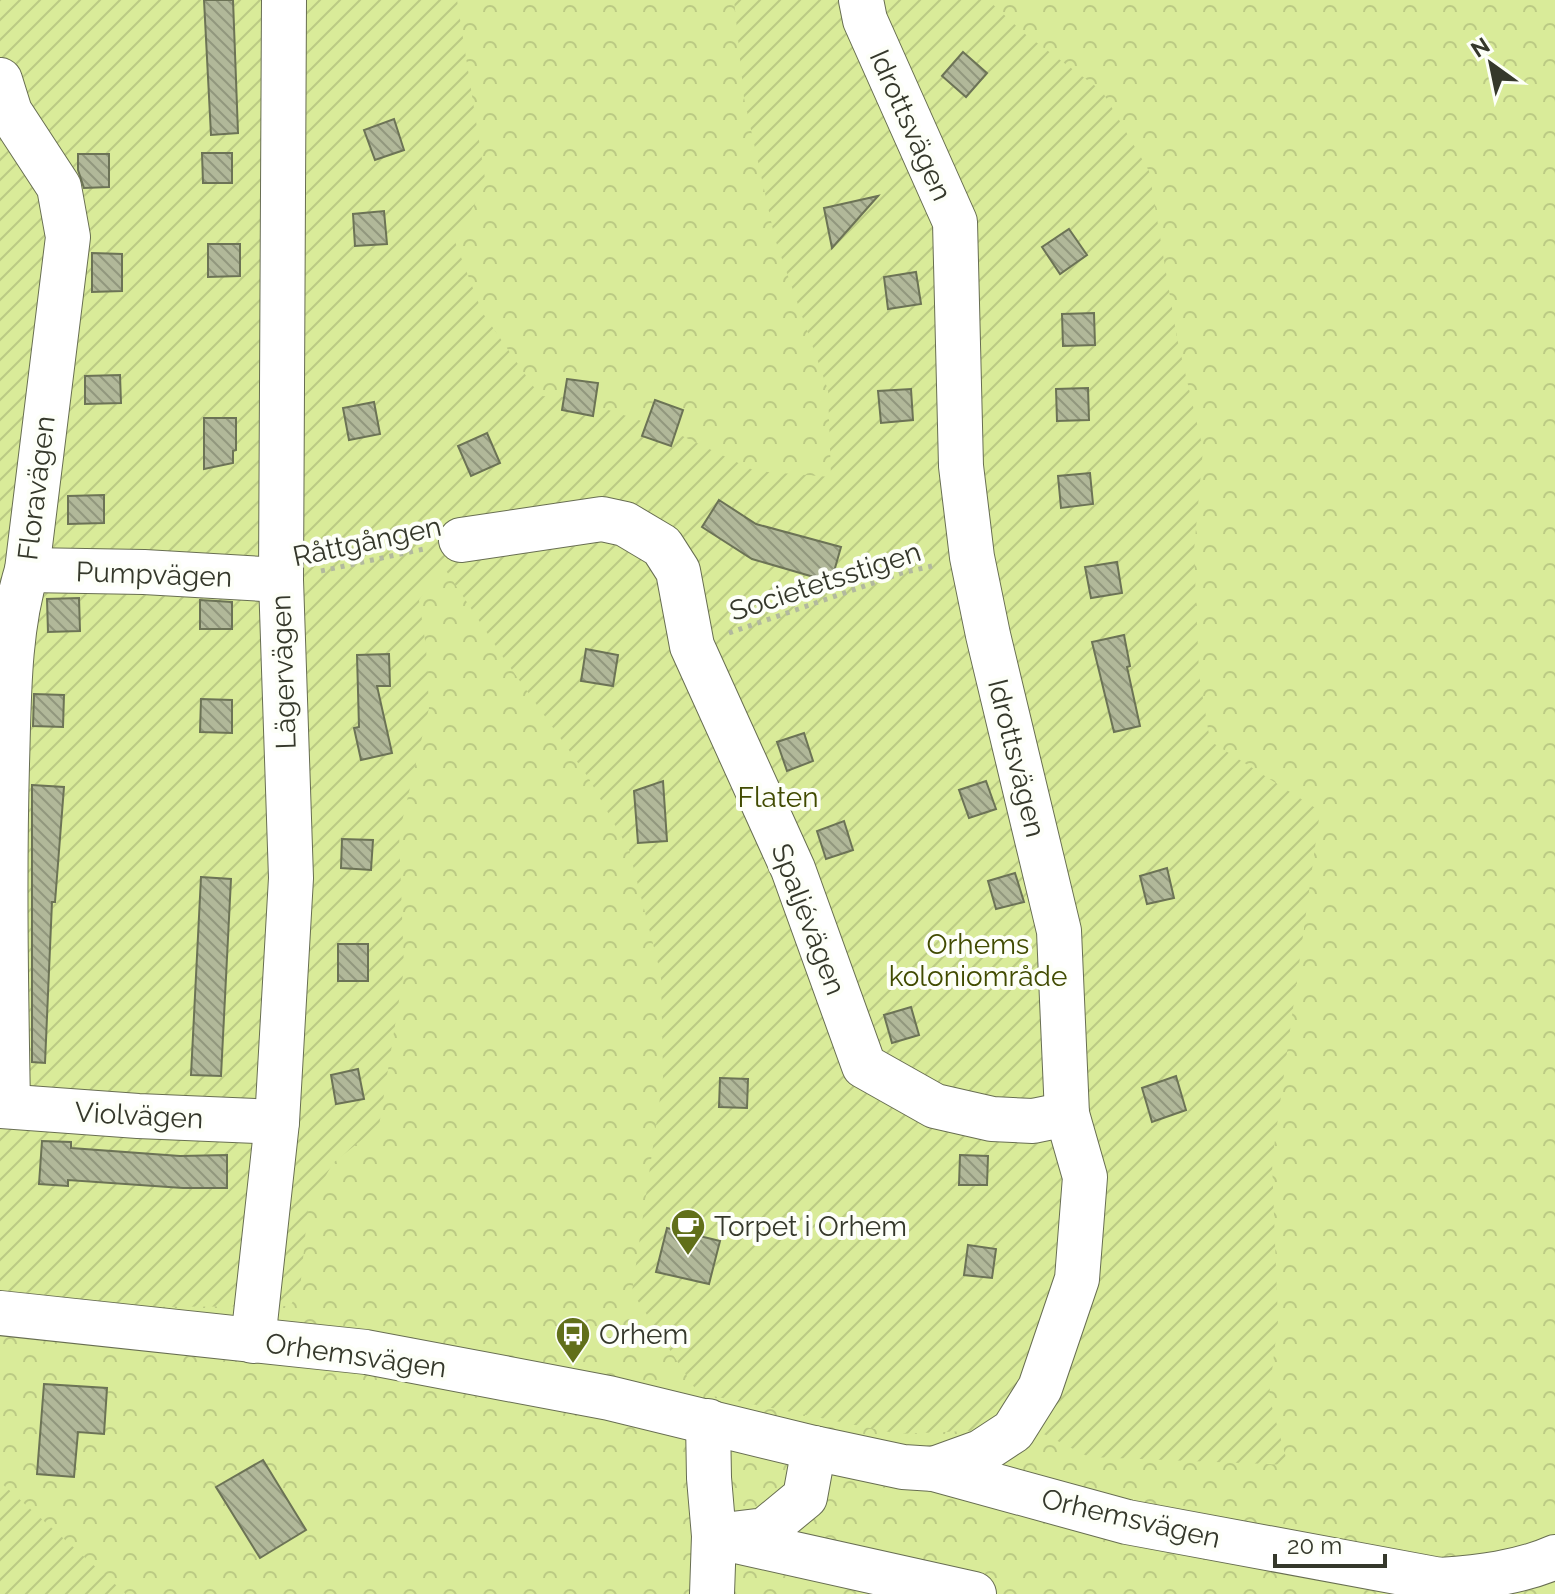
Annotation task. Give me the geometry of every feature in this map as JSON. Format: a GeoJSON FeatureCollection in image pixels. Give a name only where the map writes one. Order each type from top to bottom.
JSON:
{"type":"FeatureCollection","features":[{"type":"Feature","properties":{"kind":"street","name":"Lägervägen"},"geometry":{"type":"LineString","coordinates":[[253,1341],[277,1122],[291,878],[281,580],[284,0]]}},
{"type":"Feature","properties":{"kind":"street","name":"Idrottsvägen"},"geometry":{"type":"LineString","coordinates":[[861,0],[865,20],[955,222],[961,466],[972,557],[1059,931],[1067,1114],[1085,1177],[1077,1279],[1040,1388],[1013,1431],[981,1452],[934,1469]]}},
{"type":"Feature","properties":{"kind":"street","name":"Floravägen"},"geometry":{"type":"LineString","coordinates":[[0,80],[10,112],[59,187],[68,237],[27,570],[18,599],[9,708],[4,876],[4,1106]]}},
{"type":"Feature","properties":{"kind":"street","name":"Spaljévägen"},"geometry":{"type":"LineString","coordinates":[[461,540],[602,519],[625,524],[662,546],[678,571],[692,646],[793,869],[864,1066],[935,1106],[949,1110],[992,1119],[1033,1121],[1067,1114]]}},
{"type":"Feature","properties":{"kind":"street","name":"Pumpvägen"},"geometry":{"type":"LineString","coordinates":[[27,570],[144,572],[281,580]]}},
{"type":"Feature","properties":{"kind":"street","name":"Violvägen"},"geometry":{"type":"LineString","coordinates":[[4,1106],[277,1122]]}},
{"type":"Feature","properties":{"kind":"street","name":"Orhemsvägen"},"geometry":{"type":"LineString","coordinates":[[0,1313],[366,1352],[609,1398],[903,1467],[934,1469],[1127,1522],[1440,1580],[1486,1576],[1540,1564],[1555,1557]]}},
{"type":"Feature","properties":{"kind":"street"},"geometry":{"type":"LineString","coordinates":[[708,1421],[714,1536],[712,1594]]}},
{"type":"Feature","properties":{"kind":"street"},"geometry":{"type":"LineString","coordinates":[[714,1536],[765,1530],[805,1497],[814,1448]]}},
{"type":"Feature","properties":{"kind":"street"},"geometry":{"type":"LineString","coordinates":[[714,1536],[974,1594]]}},
{"type":"Feature","properties":{"kind":"path","name":"Råttgången"},"geometry":{"type":"LineString","coordinates":[[281,580],[461,540]]}},
{"type":"Feature","properties":{"kind":"path","name":"Societetsstigen"},"geometry":{"type":"LineString","coordinates":[[692,646],[902,573],[972,557]]}},
{"type":"Feature","properties":{"kind":"green space","name":"Flaten"},"geometry":{"type":"Polygon","coordinates":[[[0,0],[1555,0],[1555,1594],[0,1594],[0,0]]]}},
{"type":"Feature","properties":{"kind":"green space","name":"Orhems koloniområde"},"geometry":{"type":"Polygon","coordinates":[[[0,0],[457,0],[486,185],[454,239],[482,312],[540,396],[569,397],[672,431],[755,471],[831,477],[828,390],[775,239],[744,98],[734,0],[988,0],[1025,34],[1102,91],[1149,171],[1177,338],[1203,449],[1194,551],[1199,674],[1210,741],[1320,811],[1272,1162],[1278,1321],[1269,1396],[1288,1465],[1089,1457],[1032,1428],[899,1434],[698,1393],[632,1292],[663,1077],[661,975],[629,850],[588,777],[443,566],[419,600],[426,647],[429,708],[399,834],[404,969],[379,1126],[333,1163],[308,1207],[300,1290],[290,1306],[127,1307],[0,1295],[0,0]]]}},
{"type":"Feature","properties":{"kind":"green space"},"geometry":{"type":"Polygon","coordinates":[[[0,1482],[126,1594],[0,1594],[0,1482]]]}},
{"type":"Feature","properties":{"kind":"building"},"geometry":{"type":"Polygon","coordinates":[[[204,0],[233,0],[238,133],[211,135],[204,0]]]}},
{"type":"Feature","properties":{"kind":"building"},"geometry":{"type":"Polygon","coordinates":[[[963,52],[987,73],[966,97],[942,76],[963,52]]]}},
{"type":"Feature","properties":{"kind":"building"},"geometry":{"type":"Polygon","coordinates":[[[394,119],[404,150],[375,160],[364,130],[394,119]]]}},
{"type":"Feature","properties":{"kind":"building"},"geometry":{"type":"Polygon","coordinates":[[[202,153],[232,153],[232,183],[203,183],[202,153]]]}},
{"type":"Feature","properties":{"kind":"building"},"geometry":{"type":"Polygon","coordinates":[[[78,154],[109,154],[109,187],[84,188],[78,170],[78,154]]]}},
{"type":"Feature","properties":{"kind":"building"},"geometry":{"type":"Polygon","coordinates":[[[878,196],[832,248],[824,208],[878,196]]]}},
{"type":"Feature","properties":{"kind":"building"},"geometry":{"type":"Polygon","coordinates":[[[384,211],[387,244],[355,246],[353,214],[384,211]]]}},
{"type":"Feature","properties":{"kind":"building"},"geometry":{"type":"Polygon","coordinates":[[[1069,229],[1087,255],[1060,274],[1042,247],[1069,229]]]}},
{"type":"Feature","properties":{"kind":"building"},"geometry":{"type":"Polygon","coordinates":[[[208,244],[240,244],[240,276],[208,277],[208,244]]]}},
{"type":"Feature","properties":{"kind":"building"},"geometry":{"type":"Polygon","coordinates":[[[92,253],[122,254],[122,291],[92,292],[92,253]]]}},
{"type":"Feature","properties":{"kind":"building"},"geometry":{"type":"Polygon","coordinates":[[[916,272],[921,304],[888,309],[884,277],[916,272]]]}},
{"type":"Feature","properties":{"kind":"building"},"geometry":{"type":"Polygon","coordinates":[[[1094,313],[1095,345],[1063,346],[1062,314],[1094,313]]]}},
{"type":"Feature","properties":{"kind":"building"},"geometry":{"type":"Polygon","coordinates":[[[120,375],[121,403],[85,404],[85,376],[120,375]]]}},
{"type":"Feature","properties":{"kind":"building"},"geometry":{"type":"Polygon","coordinates":[[[567,379],[598,383],[593,416],[562,410],[567,379]]]}},
{"type":"Feature","properties":{"kind":"building"},"geometry":{"type":"Polygon","coordinates":[[[1088,388],[1089,420],[1057,421],[1056,389],[1088,388]]]}},
{"type":"Feature","properties":{"kind":"building"},"geometry":{"type":"Polygon","coordinates":[[[911,389],[913,420],[881,423],[878,391],[911,389]]]}},
{"type":"Feature","properties":{"kind":"building"},"geometry":{"type":"Polygon","coordinates":[[[655,400],[683,410],[671,446],[642,436],[655,400]]]}},
{"type":"Feature","properties":{"kind":"building"},"geometry":{"type":"Polygon","coordinates":[[[374,402],[380,434],[349,440],[343,408],[374,402]]]}},
{"type":"Feature","properties":{"kind":"building"},"geometry":{"type":"Polygon","coordinates":[[[204,418],[236,418],[233,463],[204,469],[204,418]]]}},
{"type":"Feature","properties":{"kind":"building"},"geometry":{"type":"Polygon","coordinates":[[[487,433],[500,463],[471,476],[458,446],[487,433]]]}},
{"type":"Feature","properties":{"kind":"building"},"geometry":{"type":"Polygon","coordinates":[[[1090,473],[1093,504],[1061,508],[1058,476],[1090,473]]]}},
{"type":"Feature","properties":{"kind":"building"},"geometry":{"type":"Polygon","coordinates":[[[104,495],[104,523],[68,524],[68,496],[104,495]]]}},
{"type":"Feature","properties":{"kind":"building"},"geometry":{"type":"Polygon","coordinates":[[[719,500],[756,524],[841,547],[831,582],[752,559],[702,527],[719,500]]]}},
{"type":"Feature","properties":{"kind":"building"},"geometry":{"type":"Polygon","coordinates":[[[1117,562],[1122,593],[1091,598],[1085,567],[1117,562]]]}},
{"type":"Feature","properties":{"kind":"building"},"geometry":{"type":"Polygon","coordinates":[[[79,598],[80,631],[48,632],[47,599],[79,598]]]}},
{"type":"Feature","properties":{"kind":"building"},"geometry":{"type":"Polygon","coordinates":[[[200,600],[232,602],[232,629],[200,629],[200,600]]]}},
{"type":"Feature","properties":{"kind":"building"},"geometry":{"type":"Polygon","coordinates":[[[1124,635],[1130,666],[1127,667],[1140,726],[1114,732],[1092,642],[1124,635]]]}},
{"type":"Feature","properties":{"kind":"building"},"geometry":{"type":"Polygon","coordinates":[[[586,649],[618,655],[613,686],[581,681],[586,649]]]}},
{"type":"Feature","properties":{"kind":"building"},"geometry":{"type":"Polygon","coordinates":[[[389,654],[390,686],[377,686],[392,753],[361,760],[354,728],[359,727],[357,655],[389,654]]]}},
{"type":"Feature","properties":{"kind":"building"},"geometry":{"type":"Polygon","coordinates":[[[34,694],[64,695],[63,727],[33,726],[34,694]]]}},
{"type":"Feature","properties":{"kind":"building"},"geometry":{"type":"Polygon","coordinates":[[[201,699],[232,700],[232,733],[200,732],[201,699]]]}},
{"type":"Feature","properties":{"kind":"building"},"geometry":{"type":"Polygon","coordinates":[[[804,733],[813,761],[787,771],[777,742],[804,733]]]}},
{"type":"Feature","properties":{"kind":"building"},"geometry":{"type":"Polygon","coordinates":[[[663,781],[667,841],[638,843],[634,791],[663,781]]]}},
{"type":"Feature","properties":{"kind":"building"},"geometry":{"type":"Polygon","coordinates":[[[986,781],[996,809],[969,818],[959,790],[986,781]]]}},
{"type":"Feature","properties":{"kind":"building"},"geometry":{"type":"Polygon","coordinates":[[[32,785],[64,787],[55,902],[52,902],[45,1063],[32,1062],[32,785]]]}},
{"type":"Feature","properties":{"kind":"building"},"geometry":{"type":"Polygon","coordinates":[[[844,821],[853,850],[826,859],[817,831],[844,821]]]}},
{"type":"Feature","properties":{"kind":"building"},"geometry":{"type":"Polygon","coordinates":[[[342,839],[373,840],[371,870],[341,868],[342,839]]]}},
{"type":"Feature","properties":{"kind":"building"},"geometry":{"type":"Polygon","coordinates":[[[1167,868],[1174,898],[1147,904],[1140,876],[1167,868]]]}},
{"type":"Feature","properties":{"kind":"building"},"geometry":{"type":"Polygon","coordinates":[[[1015,873],[1024,902],[996,909],[988,881],[1015,873]]]}},
{"type":"Feature","properties":{"kind":"building"},"geometry":{"type":"Polygon","coordinates":[[[201,877],[231,879],[221,1076],[191,1075],[201,877]]]}},
{"type":"Feature","properties":{"kind":"building"},"geometry":{"type":"Polygon","coordinates":[[[338,944],[368,944],[368,981],[338,981],[338,944]]]}},
{"type":"Feature","properties":{"kind":"building"},"geometry":{"type":"Polygon","coordinates":[[[911,1007],[919,1035],[892,1043],[884,1015],[911,1007]]]}},
{"type":"Feature","properties":{"kind":"building"},"geometry":{"type":"Polygon","coordinates":[[[358,1069],[364,1099],[336,1104],[331,1075],[358,1069]]]}},
{"type":"Feature","properties":{"kind":"building"},"geometry":{"type":"Polygon","coordinates":[[[1176,1076],[1186,1110],[1152,1122],[1142,1088],[1176,1076]]]}},
{"type":"Feature","properties":{"kind":"building"},"geometry":{"type":"Polygon","coordinates":[[[720,1078],[748,1079],[747,1108],[719,1107],[720,1078]]]}},
{"type":"Feature","properties":{"kind":"building"},"geometry":{"type":"Polygon","coordinates":[[[42,1141],[71,1142],[71,1148],[180,1156],[227,1155],[227,1188],[68,1180],[68,1186],[39,1184],[42,1141]]]}},
{"type":"Feature","properties":{"kind":"building"},"geometry":{"type":"Polygon","coordinates":[[[960,1155],[988,1156],[987,1185],[959,1185],[960,1155]]]}},
{"type":"Feature","properties":{"kind":"building","name":"Torpet i Orhem"},"geometry":{"type":"Polygon","coordinates":[[[667,1228],[720,1241],[709,1284],[656,1272],[667,1228]]]}},
{"type":"Feature","properties":{"kind":"building"},"geometry":{"type":"Polygon","coordinates":[[[968,1245],[996,1249],[992,1278],[964,1275],[968,1245]]]}},
{"type":"Feature","properties":{"kind":"building"},"geometry":{"type":"Polygon","coordinates":[[[44,1384],[107,1388],[104,1434],[78,1432],[74,1477],[37,1474],[44,1384]]]}},
{"type":"Feature","properties":{"kind":"building"},"geometry":{"type":"Polygon","coordinates":[[[263,1460],[306,1530],[260,1558],[216,1487],[263,1460]]]}},
{"type":"Feature","properties":{"kind":"place","name":"Torpet i Orhem"},"geometry":{"type":"Point","coordinates":[688,1257]}},
{"type":"Feature","properties":{"kind":"place","name":"Orhem"},"geometry":{"type":"Point","coordinates":[573,1365]}}]}
